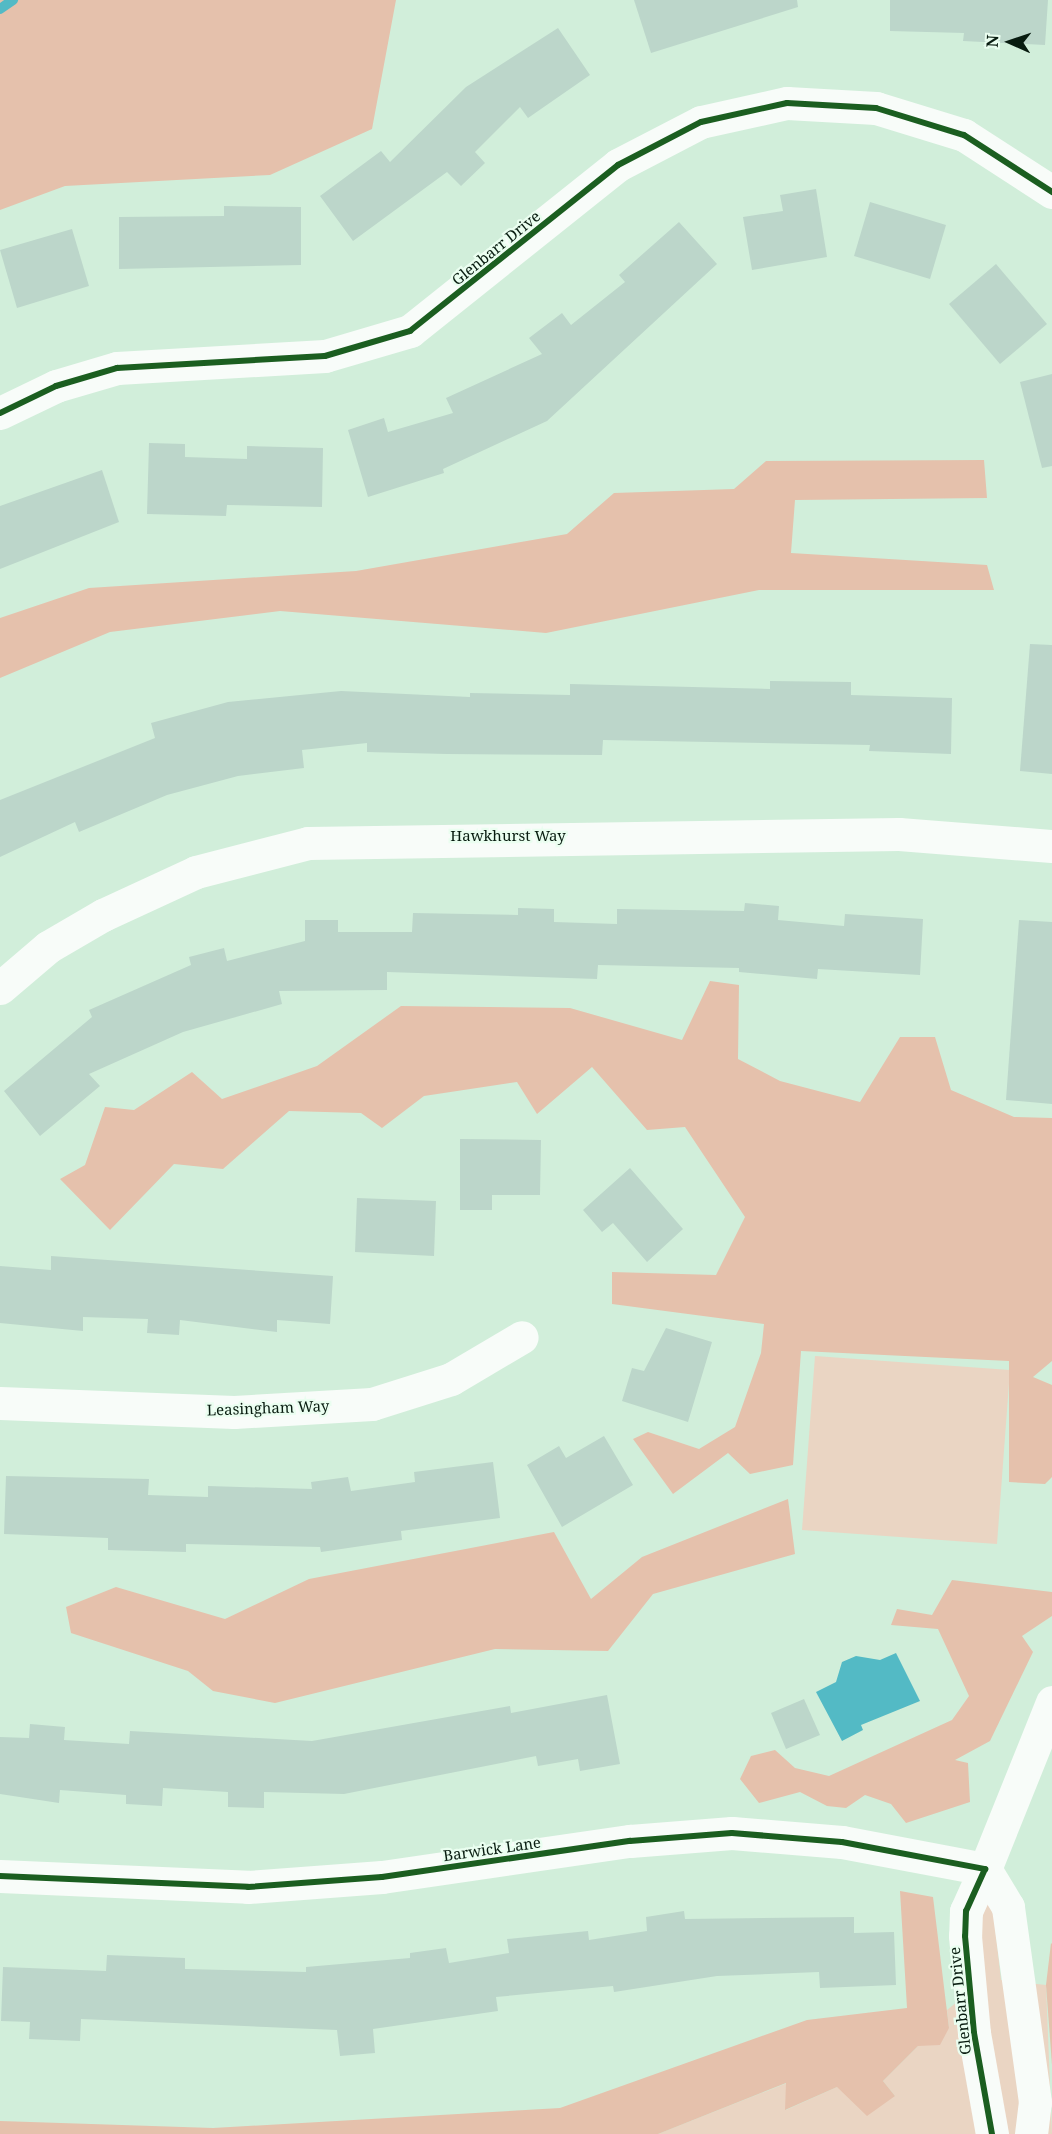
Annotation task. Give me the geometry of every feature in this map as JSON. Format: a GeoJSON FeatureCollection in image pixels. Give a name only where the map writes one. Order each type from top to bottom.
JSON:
{"type":"FeatureCollection","features":[{"type":"Feature","properties":{"kind":"street","name":"Glenbarr Drive"},"geometry":{"type":"LineString","coordinates":[[0,413],[56,386],[117,368],[326,356],[410,331],[618,165],[701,122],[787,103],[876,108],[964,135],[1052,192]]}},
{"type":"Feature","properties":{"kind":"street","name":"Hawkhurst Way"},"geometry":{"type":"LineString","coordinates":[[0,988],[48,947],[103,915],[196,872],[308,843],[899,834],[1052,846]]}},
{"type":"Feature","properties":{"kind":"street","name":"Leasingham Way"},"geometry":{"type":"LineString","coordinates":[[0,1403],[234,1412],[372,1404],[451,1379],[522,1337]]}},
{"type":"Feature","properties":{"kind":"street","name":"Glenbarr Drive"},"geometry":{"type":"LineString","coordinates":[[992,2134],[974,2033],[965,1936],[966,1911],[1052,1702]]}},
{"type":"Feature","properties":{"kind":"street","name":"Barwick Lane"},"geometry":{"type":"LineString","coordinates":[[0,1876],[248,1887],[382,1876],[630,1841],[732,1833],[842,1842],[985,1869]]}},
{"type":"Feature","properties":{"kind":"street"},"geometry":{"type":"LineString","coordinates":[[985,1869],[1008,1907],[1035,2102],[1031,2134]]}},
{"type":"Feature","properties":{"kind":"shaded area"},"geometry":{"type":"Polygon","coordinates":[[[0,0],[396,0],[372,129],[270,175],[65,186],[0,210],[0,0]]]}},
{"type":"Feature","properties":{"kind":"shaded area"},"geometry":{"type":"Polygon","coordinates":[[[984,460],[987,498],[795,500],[791,553],[987,565],[994,590],[759,590],[546,633],[280,611],[110,632],[0,678],[0,618],[89,588],[356,571],[567,534],[614,493],[734,489],[766,461],[984,460]]]}},
{"type":"Feature","properties":{"kind":"shaded area"},"geometry":{"type":"Polygon","coordinates":[[[710,981],[739,985],[738,1059],[780,1081],[860,1102],[900,1037],[935,1037],[951,1090],[1014,1117],[1052,1118],[1052,1361],[1033,1377],[1052,1385],[1052,1477],[1045,1484],[1009,1482],[1009,1361],[801,1351],[793,1465],[750,1474],[728,1453],[673,1494],[633,1439],[648,1432],[699,1449],[735,1427],[761,1353],[764,1324],[612,1304],[612,1272],[716,1275],[745,1217],[685,1127],[647,1130],[592,1067],[537,1114],[517,1082],[424,1096],[382,1128],[361,1113],[289,1111],[223,1169],[174,1164],[110,1230],[60,1179],[85,1165],[105,1107],[134,1110],[192,1072],[222,1099],[317,1066],[401,1006],[570,1008],[682,1040],[710,981]]]}},
{"type":"Feature","properties":{"kind":"shaded area"},"geometry":{"type":"Polygon","coordinates":[[[815,1356],[1010,1370],[997,1544],[802,1530],[815,1356]]]}},
{"type":"Feature","properties":{"kind":"shaded area"},"geometry":{"type":"Polygon","coordinates":[[[788,1499],[795,1554],[653,1594],[608,1651],[495,1649],[275,1703],[213,1691],[188,1671],[71,1633],[66,1607],[116,1587],[225,1619],[309,1579],[554,1532],[591,1599],[642,1557],[788,1499]]]}},
{"type":"Feature","properties":{"kind":"shaded area"},"geometry":{"type":"Polygon","coordinates":[[[952,1580],[1052,1592],[1052,1616],[1022,1636],[1033,1652],[990,1741],[955,1760],[968,1763],[970,1802],[906,1823],[891,1804],[865,1795],[846,1808],[827,1806],[800,1792],[759,1803],[740,1779],[751,1756],[775,1750],[795,1768],[829,1776],[952,1720],[969,1696],[938,1629],[891,1625],[897,1609],[932,1615],[952,1580]]]}},
{"type":"Feature","properties":{"kind":"shaded area"},"geometry":{"type":"Polygon","coordinates":[[[900,1891],[933,1897],[949,2028],[940,2045],[918,2046],[883,2081],[895,2096],[867,2116],[837,2087],[785,2110],[786,2083],[658,2134],[0,2134],[0,2121],[213,2128],[560,2108],[807,2020],[907,2008],[900,1891]]]}},
{"type":"Feature","properties":{"kind":"shaded area"},"geometry":{"type":"Polygon","coordinates":[[[992,1899],[1001,1980],[1046,1985],[1052,2134],[658,2134],[787,2083],[786,2110],[837,2087],[895,2096],[883,2081],[918,2046],[949,2028],[947,2010],[983,1981],[975,1902],[992,1899]]]}},
{"type":"Feature","properties":{"kind":"shaded area"},"geometry":{"type":"Polygon","coordinates":[[[1052,1944],[1052,2065],[1046,1985],[1052,1944]]]}},
{"type":"Feature","properties":{"kind":"water"},"geometry":{"type":"Polygon","coordinates":[[[896,1653],[920,1701],[861,1725],[863,1730],[842,1741],[816,1692],[836,1682],[842,1662],[856,1656],[880,1660],[896,1653]]]}},
{"type":"Feature","properties":{"kind":"building"},"geometry":{"type":"Polygon","coordinates":[[[634,0],[797,0],[798,7],[651,53],[634,0]]]}},
{"type":"Feature","properties":{"kind":"building"},"geometry":{"type":"Polygon","coordinates":[[[890,0],[1048,0],[1045,45],[963,41],[964,33],[890,31],[890,0]]]}},
{"type":"Feature","properties":{"kind":"building"},"geometry":{"type":"Polygon","coordinates":[[[558,28],[590,75],[528,118],[520,107],[475,152],[485,163],[461,186],[447,172],[353,241],[320,196],[381,151],[390,162],[466,87],[558,28]]]}},
{"type":"Feature","properties":{"kind":"building"},"geometry":{"type":"Polygon","coordinates":[[[816,189],[827,257],[752,270],[743,217],[783,211],[780,195],[816,189]]]}},
{"type":"Feature","properties":{"kind":"building"},"geometry":{"type":"Polygon","coordinates":[[[870,202],[946,225],[930,279],[854,256],[870,202]]]}},
{"type":"Feature","properties":{"kind":"building"},"geometry":{"type":"Polygon","coordinates":[[[224,206],[301,207],[301,265],[119,269],[119,217],[224,216],[224,206]]]}},
{"type":"Feature","properties":{"kind":"building"},"geometry":{"type":"Polygon","coordinates":[[[679,222],[717,264],[547,421],[443,469],[444,473],[368,497],[348,430],[384,418],[388,432],[453,413],[446,398],[542,354],[529,338],[562,313],[571,325],[625,282],[619,275],[679,222]]]}},
{"type":"Feature","properties":{"kind":"building"},"geometry":{"type":"Polygon","coordinates":[[[72,229],[89,286],[17,308],[0,250],[72,229]]]}},
{"type":"Feature","properties":{"kind":"building"},"geometry":{"type":"Polygon","coordinates":[[[996,264],[1047,324],[1000,364],[949,304],[996,264]]]}},
{"type":"Feature","properties":{"kind":"building"},"geometry":{"type":"Polygon","coordinates":[[[1052,374],[1052,466],[1042,468],[1020,382],[1052,374]]]}},
{"type":"Feature","properties":{"kind":"building"},"geometry":{"type":"Polygon","coordinates":[[[149,443],[185,444],[185,457],[247,459],[247,446],[323,448],[322,507],[227,505],[226,516],[147,514],[149,443]]]}},
{"type":"Feature","properties":{"kind":"building"},"geometry":{"type":"Polygon","coordinates":[[[102,470],[119,522],[0,569],[0,506],[102,470]]]}},
{"type":"Feature","properties":{"kind":"building"},"geometry":{"type":"Polygon","coordinates":[[[1030,644],[1052,645],[1052,774],[1020,771],[1030,644]]]}},
{"type":"Feature","properties":{"kind":"building"},"geometry":{"type":"Polygon","coordinates":[[[770,681],[851,682],[851,695],[952,698],[951,754],[869,751],[870,745],[603,740],[602,755],[367,752],[367,743],[302,750],[304,768],[238,776],[167,795],[79,832],[75,822],[0,857],[0,800],[155,738],[151,723],[228,702],[341,691],[470,697],[470,693],[570,695],[570,684],[770,689],[770,681]]]}},
{"type":"Feature","properties":{"kind":"building"},"geometry":{"type":"Polygon","coordinates":[[[745,903],[779,906],[778,920],[844,926],[845,914],[923,919],[920,975],[818,969],[817,979],[739,972],[739,968],[598,965],[597,979],[387,972],[387,990],[279,991],[282,1004],[183,1032],[89,1074],[100,1086],[40,1136],[4,1091],[92,1017],[89,1010],[191,965],[189,957],[224,948],[227,961],[305,941],[305,920],[338,920],[338,932],[412,932],[413,913],[518,915],[518,908],[554,909],[554,922],[617,924],[617,909],[744,911],[745,903]]]}},
{"type":"Feature","properties":{"kind":"building"},"geometry":{"type":"Polygon","coordinates":[[[1019,920],[1052,922],[1052,1104],[1006,1100],[1019,920]]]}},
{"type":"Feature","properties":{"kind":"building"},"geometry":{"type":"Polygon","coordinates":[[[460,1139],[541,1140],[540,1195],[492,1195],[492,1210],[460,1210],[460,1139]]]}},
{"type":"Feature","properties":{"kind":"building"},"geometry":{"type":"Polygon","coordinates":[[[630,1168],[683,1229],[647,1262],[613,1223],[602,1232],[583,1210],[630,1168]]]}},
{"type":"Feature","properties":{"kind":"building"},"geometry":{"type":"Polygon","coordinates":[[[357,1198],[436,1201],[434,1256],[355,1252],[357,1198]]]}},
{"type":"Feature","properties":{"kind":"building"},"geometry":{"type":"Polygon","coordinates":[[[51,1256],[333,1276],[330,1324],[277,1320],[277,1332],[180,1320],[179,1335],[147,1333],[148,1319],[83,1317],[83,1331],[0,1323],[0,1266],[51,1270],[51,1256]]]}},
{"type":"Feature","properties":{"kind":"building"},"geometry":{"type":"Polygon","coordinates":[[[666,1328],[712,1342],[688,1422],[622,1401],[632,1368],[644,1371],[666,1328]]]}},
{"type":"Feature","properties":{"kind":"building"},"geometry":{"type":"Polygon","coordinates":[[[604,1436],[633,1485],[562,1527],[527,1465],[559,1446],[566,1458],[604,1436]]]}},
{"type":"Feature","properties":{"kind":"building"},"geometry":{"type":"Polygon","coordinates":[[[493,1462],[500,1518],[401,1531],[402,1540],[321,1552],[320,1547],[186,1544],[186,1552],[108,1550],[108,1538],[4,1534],[6,1476],[149,1479],[148,1495],[208,1497],[208,1486],[312,1489],[311,1482],[348,1477],[351,1491],[415,1482],[414,1472],[493,1462]]]}},
{"type":"Feature","properties":{"kind":"building"},"geometry":{"type":"Polygon","coordinates":[[[607,1695],[620,1764],[580,1771],[578,1759],[538,1766],[536,1756],[344,1794],[264,1792],[264,1808],[228,1807],[228,1792],[163,1788],[162,1806],[126,1804],[126,1795],[60,1790],[59,1803],[0,1794],[0,1737],[29,1738],[30,1724],[65,1727],[64,1740],[129,1744],[130,1731],[312,1741],[510,1706],[511,1713],[607,1695]]]}},
{"type":"Feature","properties":{"kind":"building"},"geometry":{"type":"Polygon","coordinates":[[[804,1699],[820,1735],[786,1749],[771,1713],[804,1699]]]}},
{"type":"Feature","properties":{"kind":"building"},"geometry":{"type":"Polygon","coordinates":[[[684,1911],[685,1919],[854,1917],[854,1933],[894,1932],[896,1985],[820,1988],[819,1972],[717,1976],[614,1992],[613,1986],[496,1997],[498,2011],[373,2029],[375,2053],[340,2056],[337,2030],[81,2019],[80,2041],[29,2039],[30,2022],[1,2021],[3,1967],[106,1971],[107,1955],[185,1958],[185,1969],[306,1972],[306,1967],[410,1958],[410,1953],[446,1948],[449,1963],[509,1953],[507,1939],[588,1931],[589,1940],[647,1931],[646,1917],[684,1911]]]}},
{"type":"Feature","properties":{"kind":"waterway"},"geometry":{"type":"LineString","coordinates":[[0,9],[13,0]]}},
{"type":"Feature","properties":{"kind":"cycle path"},"geometry":{"type":"LineString","coordinates":[[0,413],[56,386],[117,368],[325,356],[410,331],[618,165],[701,122],[787,103],[876,108],[964,135],[1052,192]]}},
{"type":"Feature","properties":{"kind":"cycle path"},"geometry":{"type":"LineString","coordinates":[[0,1876],[248,1887],[382,1877],[630,1841],[732,1833],[842,1842],[985,1869],[966,1911],[965,1936],[974,2033],[992,2134]]}}]}
